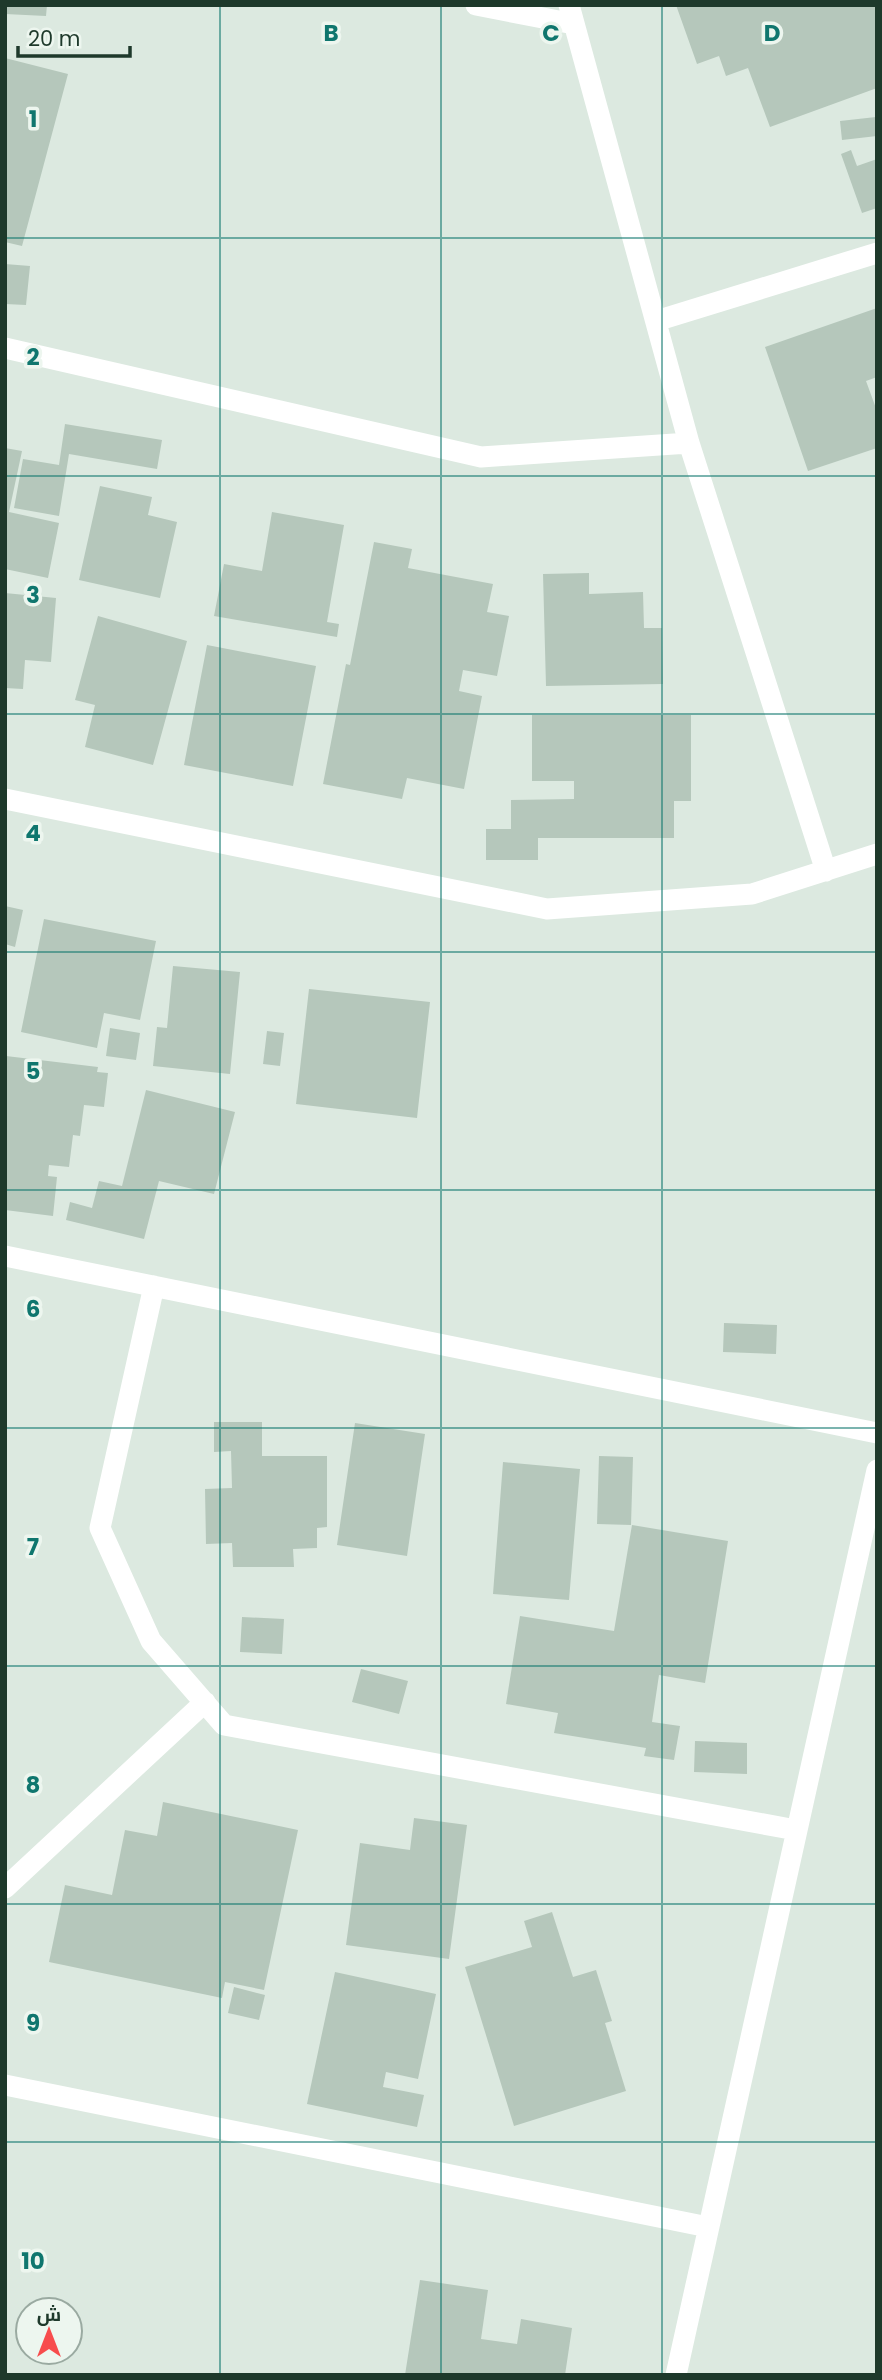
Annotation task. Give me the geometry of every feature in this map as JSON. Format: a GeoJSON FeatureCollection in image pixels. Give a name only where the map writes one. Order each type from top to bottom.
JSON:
{"type":"FeatureCollection","features":[{"type":"Feature","properties":{"kind":"street"},"geometry":{"type":"LineString","coordinates":[[476,5],[571,15],[690,443],[826,871]]}},
{"type":"Feature","properties":{"kind":"street"},"geometry":{"type":"LineString","coordinates":[[656,321],[877,253]]}},
{"type":"Feature","properties":{"kind":"street"},"geometry":{"type":"LineString","coordinates":[[5,348],[481,457],[690,443]]}},
{"type":"Feature","properties":{"kind":"street"},"geometry":{"type":"LineString","coordinates":[[5,799],[547,909],[752,894],[877,854]]}},
{"type":"Feature","properties":{"kind":"street"},"geometry":{"type":"LineString","coordinates":[[5,1256],[877,1433]]}},
{"type":"Feature","properties":{"kind":"street"},"geometry":{"type":"LineString","coordinates":[[154,1286],[100,1528],[151,1641],[224,1725],[796,1830]]}},
{"type":"Feature","properties":{"kind":"street"},"geometry":{"type":"LineString","coordinates":[[676,2375],[877,1469]]}},
{"type":"Feature","properties":{"kind":"street"},"geometry":{"type":"LineString","coordinates":[[5,1888],[205,1702]]}},
{"type":"Feature","properties":{"kind":"street"},"geometry":{"type":"LineString","coordinates":[[5,2085],[708,2227]]}},
{"type":"Feature","properties":{"kind":"building"},"geometry":{"type":"Polygon","coordinates":[[[5,5],[47,5],[46,16],[5,14],[5,5]]]}},
{"type":"Feature","properties":{"kind":"building"},"geometry":{"type":"Polygon","coordinates":[[[676,5],[877,5],[877,88],[770,127],[748,68],[726,76],[719,56],[697,64],[676,5]]]}},
{"type":"Feature","properties":{"kind":"building"},"geometry":{"type":"Polygon","coordinates":[[[5,58],[68,74],[22,246],[5,242],[5,58]]]}},
{"type":"Feature","properties":{"kind":"building"},"geometry":{"type":"Polygon","coordinates":[[[876,117],[877,136],[842,140],[840,121],[876,117]]]}},
{"type":"Feature","properties":{"kind":"building"},"geometry":{"type":"Polygon","coordinates":[[[851,150],[857,166],[877,159],[877,208],[862,213],[841,154],[851,150]]]}},
{"type":"Feature","properties":{"kind":"building"},"geometry":{"type":"Polygon","coordinates":[[[5,264],[30,266],[26,305],[5,304],[5,264]]]}},
{"type":"Feature","properties":{"kind":"building"},"geometry":{"type":"Polygon","coordinates":[[[877,308],[877,377],[866,381],[877,411],[877,448],[808,471],[765,347],[877,308]]]}},
{"type":"Feature","properties":{"kind":"building"},"geometry":{"type":"Polygon","coordinates":[[[65,424],[162,440],[157,469],[69,454],[59,516],[14,508],[23,459],[59,465],[65,424]]]}},
{"type":"Feature","properties":{"kind":"building"},"geometry":{"type":"Polygon","coordinates":[[[5,448],[22,451],[9,512],[59,523],[48,578],[5,569],[5,448]]]}},
{"type":"Feature","properties":{"kind":"building"},"geometry":{"type":"Polygon","coordinates":[[[100,486],[152,497],[148,515],[177,522],[160,598],[79,580],[100,486]]]}},
{"type":"Feature","properties":{"kind":"building"},"geometry":{"type":"Polygon","coordinates":[[[272,512],[344,525],[327,622],[339,624],[337,637],[214,616],[224,564],[262,571],[272,512]]]}},
{"type":"Feature","properties":{"kind":"building"},"geometry":{"type":"Polygon","coordinates":[[[374,542],[412,549],[408,568],[493,584],[487,612],[509,616],[497,676],[463,670],[459,691],[482,696],[464,789],[407,778],[402,799],[323,784],[346,664],[350,665],[374,542]]]}},
{"type":"Feature","properties":{"kind":"building"},"geometry":{"type":"Polygon","coordinates":[[[589,573],[589,594],[643,592],[644,628],[662,628],[663,684],[546,686],[543,574],[589,573]]]}},
{"type":"Feature","properties":{"kind":"building"},"geometry":{"type":"Polygon","coordinates":[[[5,593],[56,598],[51,662],[25,660],[23,689],[5,688],[5,593]]]}},
{"type":"Feature","properties":{"kind":"building"},"geometry":{"type":"Polygon","coordinates":[[[98,616],[187,641],[153,765],[85,747],[95,705],[75,700],[98,616]]]}},
{"type":"Feature","properties":{"kind":"building"},"geometry":{"type":"Polygon","coordinates":[[[207,645],[316,666],[293,786],[184,765],[207,645]]]}},
{"type":"Feature","properties":{"kind":"building"},"geometry":{"type":"Polygon","coordinates":[[[532,715],[691,715],[691,801],[674,801],[674,838],[538,838],[538,860],[486,860],[486,829],[511,829],[511,800],[574,799],[574,781],[532,781],[532,715]]]}},
{"type":"Feature","properties":{"kind":"building"},"geometry":{"type":"Polygon","coordinates":[[[5,906],[23,910],[15,947],[5,944],[5,906]]]}},
{"type":"Feature","properties":{"kind":"building"},"geometry":{"type":"Polygon","coordinates":[[[44,919],[156,941],[140,1020],[104,1013],[97,1048],[21,1032],[44,919]]]}},
{"type":"Feature","properties":{"kind":"building"},"geometry":{"type":"Polygon","coordinates":[[[173,966],[240,972],[230,1074],[153,1066],[157,1027],[167,1028],[173,966]]]}},
{"type":"Feature","properties":{"kind":"building"},"geometry":{"type":"Polygon","coordinates":[[[309,989],[430,1002],[417,1118],[296,1104],[309,989]]]}},
{"type":"Feature","properties":{"kind":"building"},"geometry":{"type":"Polygon","coordinates":[[[110,1028],[140,1033],[136,1060],[106,1056],[110,1028]]]}},
{"type":"Feature","properties":{"kind":"building"},"geometry":{"type":"Polygon","coordinates":[[[267,1031],[284,1033],[280,1066],[263,1064],[267,1031]]]}},
{"type":"Feature","properties":{"kind":"building"},"geometry":{"type":"Polygon","coordinates":[[[6,1056],[98,1067],[97,1072],[108,1073],[104,1107],[84,1105],[80,1136],[73,1135],[69,1167],[49,1165],[48,1176],[57,1177],[53,1216],[5,1210],[6,1056]]]}},
{"type":"Feature","properties":{"kind":"building"},"geometry":{"type":"Polygon","coordinates":[[[146,1090],[235,1112],[214,1194],[159,1181],[144,1239],[66,1220],[70,1202],[92,1208],[99,1181],[122,1186],[146,1090]]]}},
{"type":"Feature","properties":{"kind":"building"},"geometry":{"type":"Polygon","coordinates":[[[724,1323],[777,1325],[776,1354],[723,1352],[724,1323]]]}},
{"type":"Feature","properties":{"kind":"building"},"geometry":{"type":"Polygon","coordinates":[[[214,1422],[262,1422],[262,1456],[327,1456],[327,1527],[317,1528],[317,1548],[293,1549],[294,1567],[233,1567],[232,1543],[206,1544],[205,1489],[232,1488],[231,1451],[214,1452],[214,1422]]]}},
{"type":"Feature","properties":{"kind":"building"},"geometry":{"type":"Polygon","coordinates":[[[355,1423],[425,1434],[407,1556],[337,1545],[355,1423]]]}},
{"type":"Feature","properties":{"kind":"building"},"geometry":{"type":"Polygon","coordinates":[[[599,1456],[633,1457],[631,1525],[597,1524],[599,1456]]]}},
{"type":"Feature","properties":{"kind":"building"},"geometry":{"type":"Polygon","coordinates":[[[503,1462],[580,1469],[569,1600],[493,1594],[503,1462]]]}},
{"type":"Feature","properties":{"kind":"building"},"geometry":{"type":"Polygon","coordinates":[[[632,1525],[728,1541],[705,1683],[659,1675],[652,1722],[680,1726],[674,1760],[644,1756],[646,1748],[554,1733],[558,1713],[506,1704],[520,1616],[614,1631],[632,1525]]]}},
{"type":"Feature","properties":{"kind":"building"},"geometry":{"type":"Polygon","coordinates":[[[242,1617],[284,1619],[282,1654],[240,1652],[242,1617]]]}},
{"type":"Feature","properties":{"kind":"building"},"geometry":{"type":"Polygon","coordinates":[[[361,1669],[408,1681],[399,1714],[352,1702],[361,1669]]]}},
{"type":"Feature","properties":{"kind":"building"},"geometry":{"type":"Polygon","coordinates":[[[695,1741],[747,1743],[747,1774],[694,1772],[695,1741]]]}},
{"type":"Feature","properties":{"kind":"building"},"geometry":{"type":"Polygon","coordinates":[[[163,1802],[298,1830],[264,1990],[225,1982],[222,1998],[49,1962],[65,1885],[112,1895],[125,1830],[157,1836],[163,1802]]]}},
{"type":"Feature","properties":{"kind":"building"},"geometry":{"type":"Polygon","coordinates":[[[414,1818],[467,1825],[449,1959],[346,1945],[360,1843],[410,1850],[414,1818]]]}},
{"type":"Feature","properties":{"kind":"building"},"geometry":{"type":"Polygon","coordinates":[[[552,1912],[573,1977],[596,1970],[612,2021],[605,2023],[626,2091],[514,2126],[465,1967],[532,1947],[524,1921],[552,1912]]]}},
{"type":"Feature","properties":{"kind":"building"},"geometry":{"type":"Polygon","coordinates":[[[335,1972],[436,1994],[418,2079],[386,2072],[383,2087],[424,2095],[417,2127],[307,2104],[335,1972]]]}},
{"type":"Feature","properties":{"kind":"building"},"geometry":{"type":"Polygon","coordinates":[[[234,1987],[265,1995],[259,2020],[228,2013],[234,1987]]]}},
{"type":"Feature","properties":{"kind":"building"},"geometry":{"type":"Polygon","coordinates":[[[420,2280],[488,2290],[481,2339],[517,2344],[521,2319],[572,2328],[565,2375],[405,2375],[420,2280]]]}}]}
